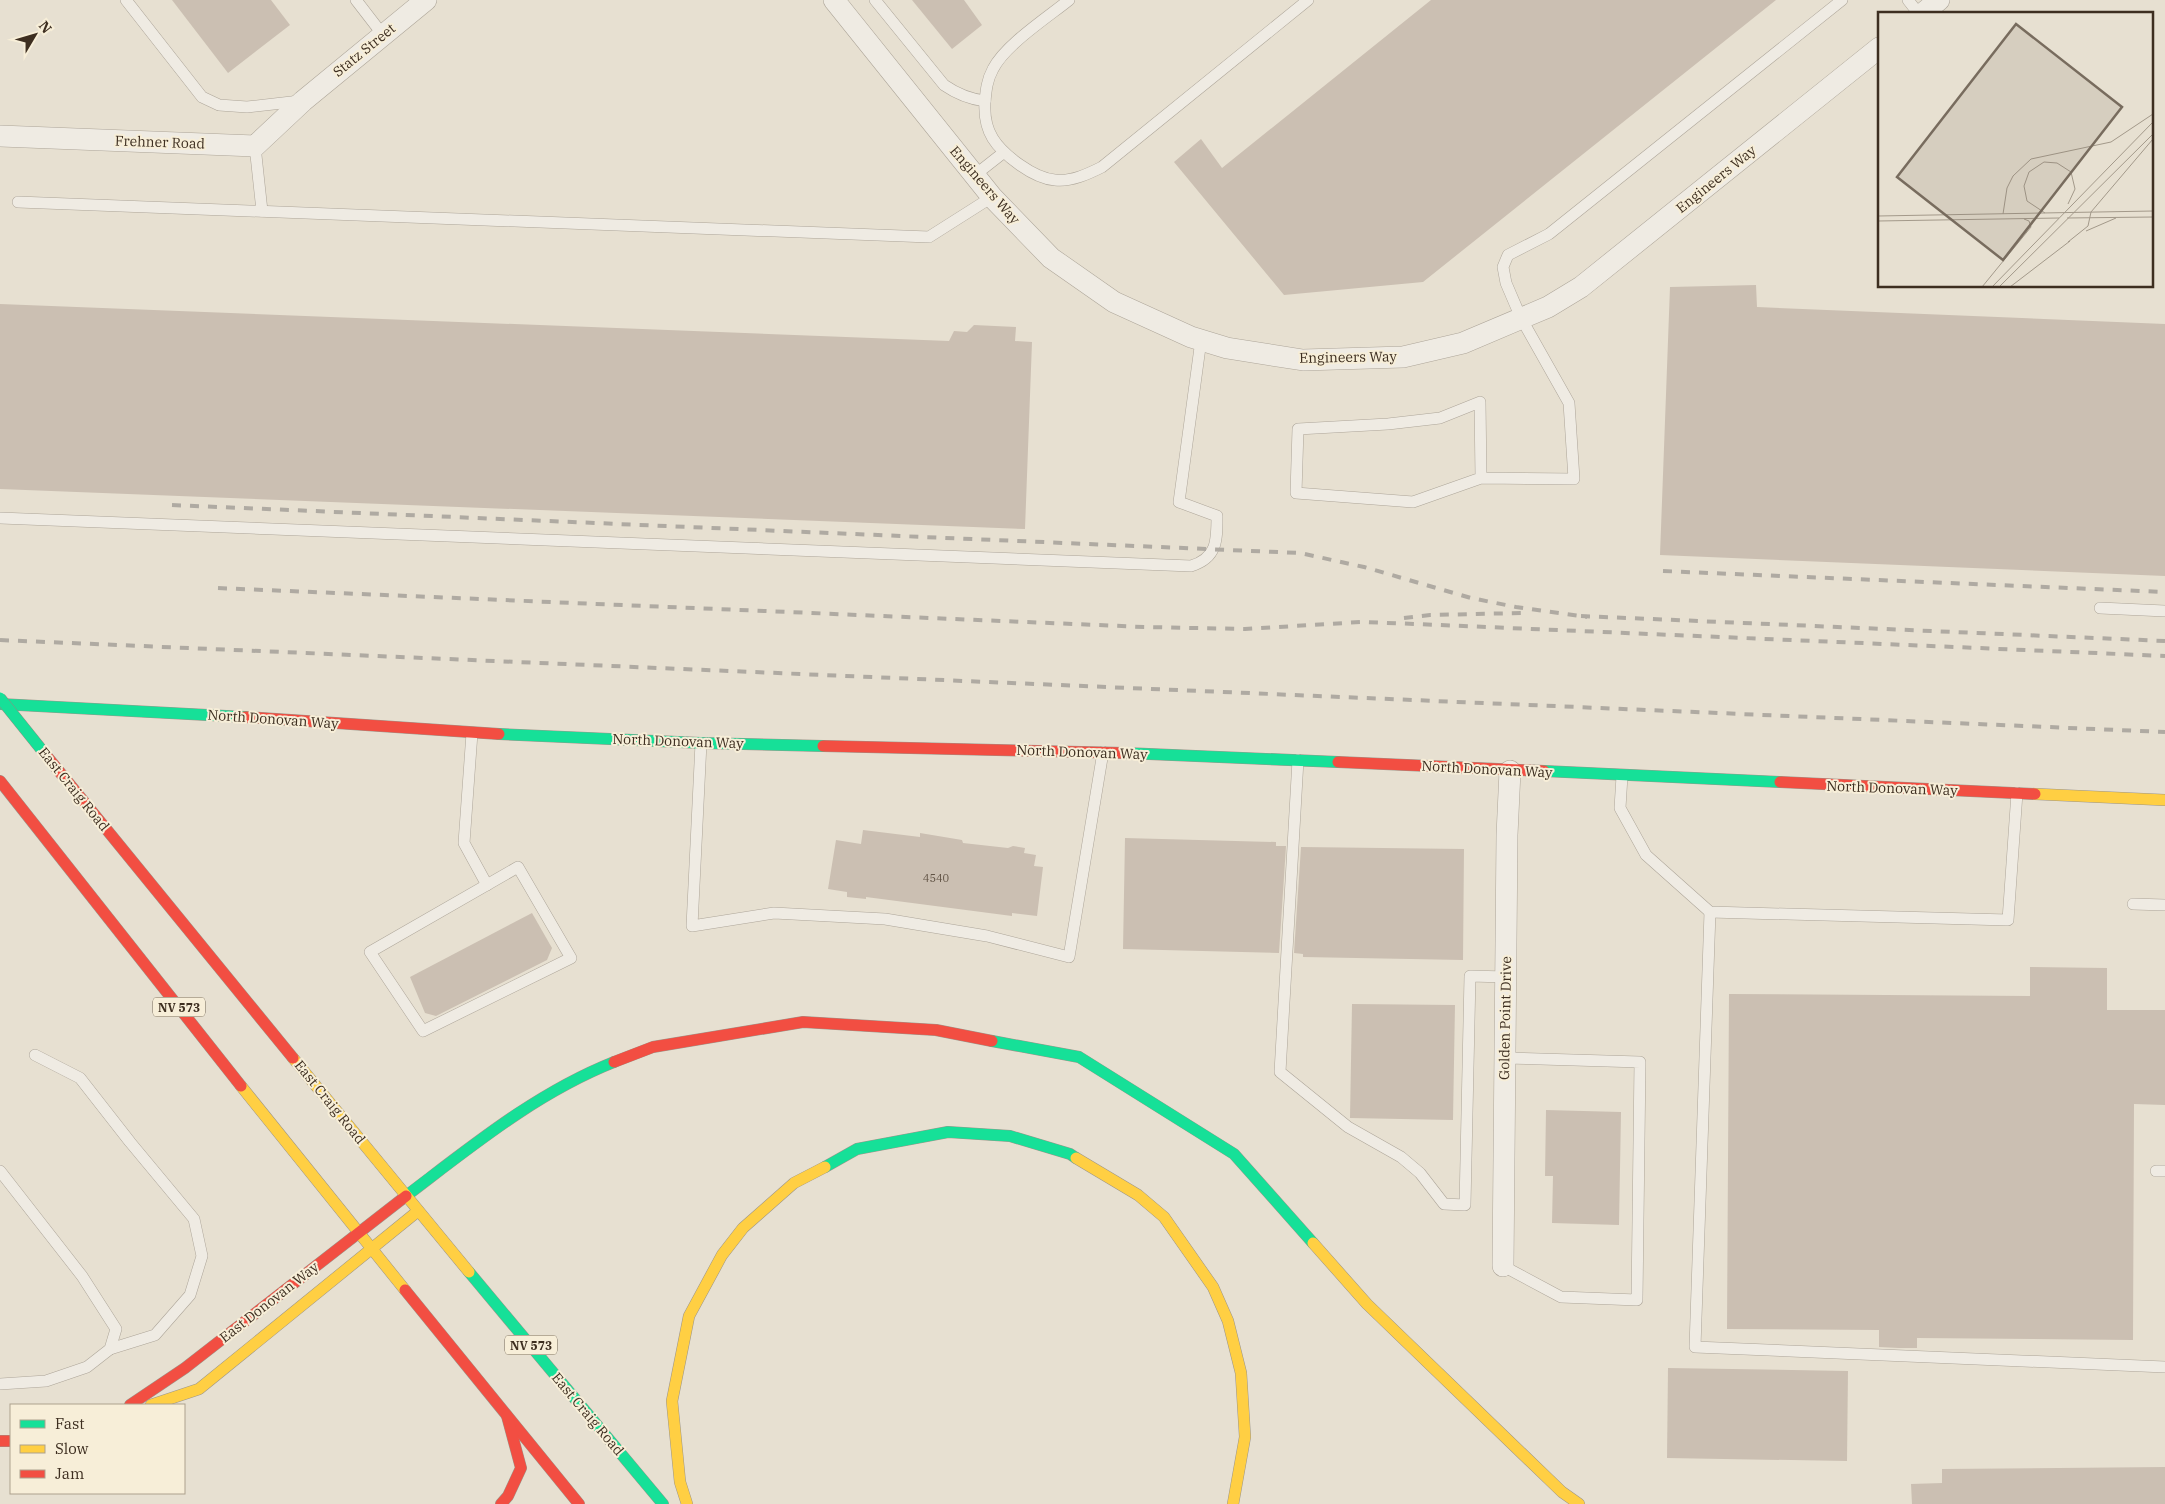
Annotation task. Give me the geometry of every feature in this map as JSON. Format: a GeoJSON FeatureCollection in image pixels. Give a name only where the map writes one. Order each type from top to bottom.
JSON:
{"type":"FeatureCollection","features":[{"type":"Feature","properties":{"kind":"main road","name":"East Craig Road"},"geometry":{"type":"LineString","coordinates":[[0,698],[418,1211],[663,1504]]}},
{"type":"Feature","properties":{"kind":"main road","name":"North Donovan Way"},"geometry":{"type":"LineString","coordinates":[[0,704],[171,712],[472,733],[702,742],[1103,752],[2165,800]]}},
{"type":"Feature","properties":{"kind":"main road","name":"NV 573"},"geometry":{"type":"LineString","coordinates":[[0,781],[371,1249],[579,1504]]}},
{"type":"Feature","properties":{"kind":"main road","name":"East Donovan Way"},"geometry":{"type":"LineString","coordinates":[[131,1404],[185,1368],[358,1232],[503,1123],[565,1084],[611,1062],[653,1047],[802,1022],[936,1030],[1079,1057],[1234,1154],[1367,1304],[1562,1492],[1579,1504]]}},
{"type":"Feature","properties":{"kind":"main road"},"geometry":{"type":"LineString","coordinates":[[687,1504],[680,1482],[672,1401],[689,1316],[722,1256],[743,1228],[794,1183],[857,1149],[948,1132],[1010,1136],[1070,1154],[1138,1195],[1164,1217],[1213,1287],[1228,1321],[1241,1373],[1245,1437],[1233,1504]]}},
{"type":"Feature","properties":{"kind":"main road","name":"East Donovan Way"},"geometry":{"type":"LineString","coordinates":[[154,1404],[199,1389],[418,1211]]}},
{"type":"Feature","properties":{"kind":"main road"},"geometry":{"type":"LineString","coordinates":[[501,1504],[508,1496],[521,1468],[507,1416]]}},
{"type":"Feature","properties":{"kind":"street","name":"Statz Street"},"geometry":{"type":"LineString","coordinates":[[303,101],[426,0]]}},
{"type":"Feature","properties":{"kind":"street","name":"Engineers Way"},"geometry":{"type":"LineString","coordinates":[[834,0],[992,197],[1051,258],[1114,302],[1201,340],[1227,348],[1303,360],[1403,357],[1463,343],[1548,307],[1581,287],[1878,49]]}},
{"type":"Feature","properties":{"kind":"street"},"geometry":{"type":"LineString","coordinates":[[1923,12],[1939,0]]}},
{"type":"Feature","properties":{"kind":"street"},"geometry":{"type":"LineString","coordinates":[[255,146],[303,101]]}},
{"type":"Feature","properties":{"kind":"street","name":"Frehner Road"},"geometry":{"type":"LineString","coordinates":[[0,136],[255,146]]}},
{"type":"Feature","properties":{"kind":"street","name":"Golden Point Drive"},"geometry":{"type":"LineString","coordinates":[[1503,1266],[1507,835],[1510,770]]}},
{"type":"Feature","properties":{"kind":"lane"},"geometry":{"type":"LineString","coordinates":[[126,0],[202,97],[219,105],[247,107],[303,101]]}},
{"type":"Feature","properties":{"kind":"lane"},"geometry":{"type":"LineString","coordinates":[[356,0],[383,35]]}},
{"type":"Feature","properties":{"kind":"lane"},"geometry":{"type":"LineString","coordinates":[[875,0],[944,85],[955,93],[985,101]]}},
{"type":"Feature","properties":{"kind":"lane"},"geometry":{"type":"LineString","coordinates":[[1069,0],[1010,47],[994,67],[986,84],[984,116],[990,135],[1003,153],[1033,174],[1055,180],[1083,176],[1102,167],[1308,0]]}},
{"type":"Feature","properties":{"kind":"lane"},"geometry":{"type":"LineString","coordinates":[[1482,478],[1480,402],[1440,418],[1379,425],[1298,429],[1296,493],[1413,502],[1482,478],[1574,479],[1569,403],[1521,318],[1503,267],[1508,255],[1549,234],[1842,0]]}},
{"type":"Feature","properties":{"kind":"lane"},"geometry":{"type":"LineString","coordinates":[[1908,0],[1918,12]]}},
{"type":"Feature","properties":{"kind":"lane"},"geometry":{"type":"LineString","coordinates":[[255,146],[262,212]]}},
{"type":"Feature","properties":{"kind":"lane"},"geometry":{"type":"LineString","coordinates":[[975,176],[1003,153]]}},
{"type":"Feature","properties":{"kind":"lane"},"geometry":{"type":"LineString","coordinates":[[18,202],[929,237],[992,197]]}},
{"type":"Feature","properties":{"kind":"lane"},"geometry":{"type":"LineString","coordinates":[[0,518],[1191,566],[1204,562],[1217,540],[1217,516],[1179,502],[1201,340]]}},
{"type":"Feature","properties":{"kind":"lane"},"geometry":{"type":"LineString","coordinates":[[2100,608],[2165,611]]}},
{"type":"Feature","properties":{"kind":"lane"},"geometry":{"type":"LineString","coordinates":[[472,733],[464,842],[487,885]]}},
{"type":"Feature","properties":{"kind":"lane"},"geometry":{"type":"LineString","coordinates":[[702,742],[692,926],[774,913],[885,919],[987,936],[1069,957],[1103,752]]}},
{"type":"Feature","properties":{"kind":"lane"},"geometry":{"type":"LineString","coordinates":[[1298,760],[1280,1072],[1348,1127],[1401,1157],[1420,1173],[1444,1204],[1465,1205],[1470,976],[1506,977]]}},
{"type":"Feature","properties":{"kind":"lane"},"geometry":{"type":"LineString","coordinates":[[1622,776],[1620,808],[1646,855],[1710,912],[2008,920],[2017,793]]}},
{"type":"Feature","properties":{"kind":"lane"},"geometry":{"type":"LineString","coordinates":[[518,867],[571,958],[423,1031],[370,952],[487,885],[518,867]]}},
{"type":"Feature","properties":{"kind":"lane"},"geometry":{"type":"LineString","coordinates":[[2133,904],[2165,905]]}},
{"type":"Feature","properties":{"kind":"lane"},"geometry":{"type":"LineString","coordinates":[[1710,912],[1695,1347],[2165,1367]]}},
{"type":"Feature","properties":{"kind":"lane"},"geometry":{"type":"LineString","coordinates":[[0,1384],[46,1381],[86,1367],[110,1349],[154,1335],[190,1295],[202,1256],[194,1219],[80,1078],[35,1055]]}},
{"type":"Feature","properties":{"kind":"lane"},"geometry":{"type":"LineString","coordinates":[[1503,1266],[1561,1297],[1638,1300],[1640,1062],[1505,1058]]}},
{"type":"Feature","properties":{"kind":"lane"},"geometry":{"type":"LineString","coordinates":[[0,1170],[82,1276],[116,1329],[110,1349]]}},
{"type":"Feature","properties":{"kind":"building"},"geometry":{"type":"Polygon","coordinates":[[[172,0],[271,0],[290,25],[228,73],[172,0]]]}},
{"type":"Feature","properties":{"kind":"building"},"geometry":{"type":"Polygon","coordinates":[[[912,0],[964,0],[982,25],[952,49],[912,0]]]}},
{"type":"Feature","properties":{"kind":"building"},"geometry":{"type":"Polygon","coordinates":[[[1431,0],[1776,0],[1423,282],[1284,295],[1174,162],[1201,139],[1222,168],[1431,0]]]}},
{"type":"Feature","properties":{"kind":"building"},"geometry":{"type":"Polygon","coordinates":[[[1756,285],[1757,307],[2165,324],[2165,576],[1660,555],[1670,287],[1756,285]]]}},
{"type":"Feature","properties":{"kind":"building"},"geometry":{"type":"Polygon","coordinates":[[[0,304],[949,341],[954,331],[967,332],[974,325],[1016,327],[1015,341],[1032,342],[1025,529],[0,489],[0,304]]]}},
{"type":"Feature","properties":{"kind":"building"},"geometry":{"type":"Polygon","coordinates":[[[863,830],[920,837],[920,833],[962,840],[963,843],[1025,848],[1024,853],[1036,855],[1034,866],[1043,867],[1037,916],[1012,913],[1012,916],[866,897],[866,899],[847,897],[847,892],[828,889],[836,840],[861,844],[863,830]]]}},
{"type":"Feature","properties":{"kind":"building"},"geometry":{"type":"Polygon","coordinates":[[[1125,838],[1276,842],[1276,846],[1286,846],[1279,953],[1123,949],[1125,838]]]}},
{"type":"Feature","properties":{"kind":"building"},"geometry":{"type":"Polygon","coordinates":[[[1301,847],[1464,849],[1463,960],[1303,957],[1303,954],[1294,953],[1301,847]]]}},
{"type":"Feature","properties":{"kind":"building"},"geometry":{"type":"Polygon","coordinates":[[[532,913],[552,948],[547,960],[436,1016],[425,1013],[410,977],[532,913]]]}},
{"type":"Feature","properties":{"kind":"building"},"geometry":{"type":"Polygon","coordinates":[[[2030,967],[2107,968],[2107,1010],[2165,1010],[2165,1105],[2134,1104],[2133,1340],[1917,1338],[1917,1348],[1899,1348],[1879,1347],[1879,1330],[1727,1329],[1729,994],[2030,996],[2030,967]]]}},
{"type":"Feature","properties":{"kind":"building"},"geometry":{"type":"Polygon","coordinates":[[[1352,1004],[1455,1005],[1453,1120],[1350,1118],[1352,1004]]]}},
{"type":"Feature","properties":{"kind":"building"},"geometry":{"type":"Polygon","coordinates":[[[1546,1110],[1621,1112],[1619,1225],[1552,1223],[1553,1176],[1545,1176],[1546,1110]]]}},
{"type":"Feature","properties":{"kind":"building"},"geometry":{"type":"Polygon","coordinates":[[[1668,1368],[1848,1371],[1847,1461],[1667,1458],[1668,1368]]]}},
{"type":"Feature","properties":{"kind":"building"},"geometry":{"type":"Polygon","coordinates":[[[2165,1467],[2165,1504],[1912,1504],[1911,1484],[1942,1483],[1942,1469],[2165,1467]]]}},
{"type":"Feature","properties":{"kind":"railway"},"geometry":{"type":"LineString","coordinates":[[172,505],[1300,553],[1364,567],[1471,598],[1516,607],[1587,617]]}},
{"type":"Feature","properties":{"kind":"railway"},"geometry":{"type":"LineString","coordinates":[[1663,571],[2165,592]]}},
{"type":"Feature","properties":{"kind":"railway"},"geometry":{"type":"LineString","coordinates":[[218,588],[1144,627],[1245,629],[1361,622],[2165,656]]}},
{"type":"Feature","properties":{"kind":"railway"},"geometry":{"type":"LineString","coordinates":[[1404,618],[1430,615],[1521,613]]}},
{"type":"Feature","properties":{"kind":"railway"},"geometry":{"type":"LineString","coordinates":[[1581,616],[2165,641]]}},
{"type":"Feature","properties":{"kind":"railway"},"geometry":{"type":"LineString","coordinates":[[0,640],[2165,732]]}},
{"type":"Feature","properties":{"kind":"traffic: fast"},"geometry":{"type":"LineString","coordinates":[[0,698],[45,754]]}},
{"type":"Feature","properties":{"kind":"traffic: fast"},"geometry":{"type":"LineString","coordinates":[[0,704],[245,717]]}},
{"type":"Feature","properties":{"kind":"traffic: fast"},"geometry":{"type":"LineString","coordinates":[[499,734],[701,743],[823,746]]}},
{"type":"Feature","properties":{"kind":"traffic: fast"},"geometry":{"type":"LineString","coordinates":[[1125,753],[1338,762]]}},
{"type":"Feature","properties":{"kind":"traffic: fast"},"geometry":{"type":"LineString","coordinates":[[1544,771],[1780,782]]}},
{"type":"Feature","properties":{"kind":"traffic: fast"},"geometry":{"type":"LineString","coordinates":[[992,1041],[1079,1057],[1234,1154],[1313,1243]]}},
{"type":"Feature","properties":{"kind":"traffic: fast"},"geometry":{"type":"LineString","coordinates":[[406,1196],[480,1140],[531,1105],[585,1075],[614,1062]]}},
{"type":"Feature","properties":{"kind":"traffic: fast"},"geometry":{"type":"LineString","coordinates":[[825,1167],[857,1149],[948,1132],[1010,1136],[1070,1154],[1076,1158]]}},
{"type":"Feature","properties":{"kind":"traffic: fast"},"geometry":{"type":"LineString","coordinates":[[469,1272],[663,1504]]}},
{"type":"Feature","properties":{"kind":"traffic: slow"},"geometry":{"type":"LineString","coordinates":[[2035,794],[2165,800]]}},
{"type":"Feature","properties":{"kind":"traffic: slow"},"geometry":{"type":"LineString","coordinates":[[293,1058],[469,1272]]}},
{"type":"Feature","properties":{"kind":"traffic: slow"},"geometry":{"type":"LineString","coordinates":[[241,1086],[405,1290]]}},
{"type":"Feature","properties":{"kind":"traffic: slow"},"geometry":{"type":"LineString","coordinates":[[1076,1158],[1138,1195],[1164,1217],[1213,1287],[1228,1321],[1241,1373],[1245,1437],[1233,1504]]}},
{"type":"Feature","properties":{"kind":"traffic: slow"},"geometry":{"type":"LineString","coordinates":[[687,1504],[680,1482],[672,1401],[689,1316],[722,1255],[743,1228],[794,1183],[825,1167]]}},
{"type":"Feature","properties":{"kind":"traffic: slow"},"geometry":{"type":"LineString","coordinates":[[154,1404],[199,1389],[418,1211]]}},
{"type":"Feature","properties":{"kind":"traffic: slow"},"geometry":{"type":"LineString","coordinates":[[1313,1243],[1367,1304],[1562,1492],[1579,1504]]}},
{"type":"Feature","properties":{"kind":"traffic: jam"},"geometry":{"type":"LineString","coordinates":[[245,717],[499,734]]}},
{"type":"Feature","properties":{"kind":"traffic: jam"},"geometry":{"type":"LineString","coordinates":[[823,746],[1125,753]]}},
{"type":"Feature","properties":{"kind":"traffic: jam"},"geometry":{"type":"LineString","coordinates":[[45,754],[293,1058]]}},
{"type":"Feature","properties":{"kind":"traffic: jam"},"geometry":{"type":"LineString","coordinates":[[1338,762],[1544,771]]}},
{"type":"Feature","properties":{"kind":"traffic: jam"},"geometry":{"type":"LineString","coordinates":[[0,781],[241,1086]]}},
{"type":"Feature","properties":{"kind":"traffic: jam"},"geometry":{"type":"LineString","coordinates":[[1780,782],[2035,794]]}},
{"type":"Feature","properties":{"kind":"traffic: jam"},"geometry":{"type":"LineString","coordinates":[[614,1062],[653,1047],[803,1022],[936,1030],[992,1041]]}},
{"type":"Feature","properties":{"kind":"traffic: jam"},"geometry":{"type":"LineString","coordinates":[[131,1404],[185,1368],[406,1196]]}},
{"type":"Feature","properties":{"kind":"traffic: jam"},"geometry":{"type":"LineString","coordinates":[[405,1290],[579,1504]]}},
{"type":"Feature","properties":{"kind":"traffic: jam"},"geometry":{"type":"LineString","coordinates":[[501,1504],[508,1496],[521,1468],[507,1416]]}},
{"type":"Feature","properties":{"kind":"traffic: jam"},"geometry":{"type":"LineString","coordinates":[[0,1441],[10,1441]]}}]}
